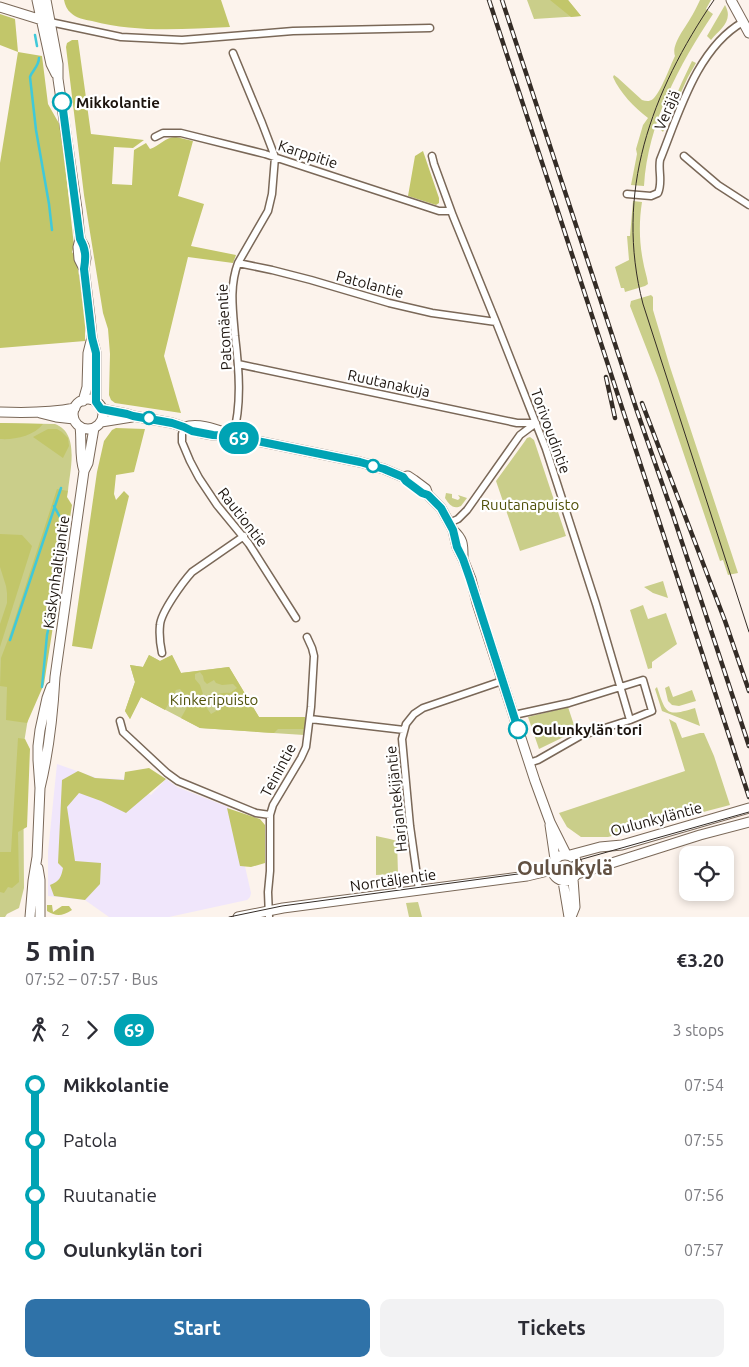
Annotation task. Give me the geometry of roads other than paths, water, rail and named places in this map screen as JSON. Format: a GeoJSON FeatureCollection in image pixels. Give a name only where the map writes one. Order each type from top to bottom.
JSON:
{"type":"FeatureCollection","features":[{"type":"Feature","properties":{"kind":"main road"},"geometry":{"type":"LineString","coordinates":[[37,0],[51,64],[58,79]]}},
{"type":"Feature","properties":{"kind":"main road"},"geometry":{"type":"LineString","coordinates":[[46,0],[58,64],[58,79],[80,239],[84,246],[86,258],[84,269],[92,338],[96,353],[99,406],[102,415],[97,425]]}},
{"type":"Feature","properties":{"kind":"main road"},"geometry":{"type":"LineString","coordinates":[[730,0],[749,33]]}},
{"type":"Feature","properties":{"kind":"main road"},"geometry":{"type":"LineString","coordinates":[[0,7],[50,22]]}},
{"type":"Feature","properties":{"kind":"main road"},"geometry":{"type":"LineString","coordinates":[[83,401],[87,387],[88,353],[92,338]]}},
{"type":"Feature","properties":{"kind":"main road"},"geometry":{"type":"LineString","coordinates":[[77,423],[74,412],[75,408],[78,403],[89,400],[99,406],[133,416],[155,419],[192,431],[233,436],[360,462],[403,477],[422,493],[428,495],[441,508],[451,527],[463,559],[550,822],[568,854],[576,859],[578,863],[579,867],[575,877],[575,906],[570,917]]}},
{"type":"Feature","properties":{"kind":"main road"},"geometry":{"type":"LineString","coordinates":[[40,413],[48,410],[60,411],[75,408]]}},
{"type":"Feature","properties":{"kind":"main road"},"geometry":{"type":"LineString","coordinates":[[0,412],[40,413],[77,423],[87,429],[133,416]]}},
{"type":"Feature","properties":{"kind":"main road","name":"Käskynhaltijantie"},"geometry":{"type":"LineString","coordinates":[[77,423],[82,442],[81,461],[84,471]]}},
{"type":"Feature","properties":{"kind":"main road","name":"Käskynhaltijantie"},"geometry":{"type":"LineString","coordinates":[[30,917],[37,860],[40,788],[46,764],[55,677],[84,471],[88,463],[97,425]]}},
{"type":"Feature","properties":{"kind":"main road","name":"Oulunkyläntie"},"geometry":{"type":"LineString","coordinates":[[568,854],[600,847],[622,845],[749,808]]}},
{"type":"Feature","properties":{"kind":"main road"},"geometry":{"type":"LineString","coordinates":[[550,822],[555,859]]}},
{"type":"Feature","properties":{"kind":"main road","name":"Oulunkyläntie"},"geometry":{"type":"LineString","coordinates":[[575,877],[582,872],[700,835],[749,822]]}},
{"type":"Feature","properties":{"kind":"main road"},"geometry":{"type":"LineString","coordinates":[[568,854],[560,855],[555,859],[552,870],[555,876],[563,881],[570,917]]}},
{"type":"Feature","properties":{"kind":"main road","name":"Käskynhaltijantie"},"geometry":{"type":"LineString","coordinates":[[37,860],[40,880],[40,917]]}},
{"type":"Feature","properties":{"kind":"main road","name":"Norrtäljentie"},"geometry":{"type":"LineString","coordinates":[[238,917],[527,876],[552,870]]}},
{"type":"Feature","properties":{"kind":"main road"},"geometry":{"type":"LineString","coordinates":[[563,881],[575,877]]}},
{"type":"Feature","properties":{"kind":"street"},"geometry":{"type":"LineString","coordinates":[[50,22],[121,37],[182,40],[294,31],[430,28]]}},
{"type":"Feature","properties":{"kind":"street","name":"Veräjä"},"geometry":{"type":"LineString","coordinates":[[627,194],[651,196],[658,193],[661,182],[660,160],[692,83],[716,44],[743,22]]}},
{"type":"Feature","properties":{"kind":"street","name":"Patomäentie"},"geometry":{"type":"LineString","coordinates":[[233,53],[275,156],[272,194],[268,211],[238,263],[232,289],[238,364],[238,412],[233,436]]}},
{"type":"Feature","properties":{"kind":"street","name":"Karppitie"},"geometry":{"type":"LineString","coordinates":[[155,137],[164,134],[181,133],[275,156],[439,211],[451,212]]}},
{"type":"Feature","properties":{"kind":"street","name":"Torivoudintie"},"geometry":{"type":"LineString","coordinates":[[432,156],[451,212],[546,449],[596,604],[630,720]]}},
{"type":"Feature","properties":{"kind":"street"},"geometry":{"type":"LineString","coordinates":[[684,156],[718,185],[749,205]]}},
{"type":"Feature","properties":{"kind":"street","name":"Patolantie"},"geometry":{"type":"LineString","coordinates":[[238,263],[303,278],[389,303],[432,313],[496,322]]}},
{"type":"Feature","properties":{"kind":"street","name":"Ruutanakuja"},"geometry":{"type":"LineString","coordinates":[[238,364],[517,423],[536,423]]}},
{"type":"Feature","properties":{"kind":"street"},"geometry":{"type":"LineString","coordinates":[[451,527],[467,510],[520,435],[536,423]]}},
{"type":"Feature","properties":{"kind":"street","name":"Rautiontie"},"geometry":{"type":"LineString","coordinates":[[184,427],[182,439],[190,461],[209,494],[244,536],[296,618]]}},
{"type":"Feature","properties":{"kind":"street"},"geometry":{"type":"LineString","coordinates":[[162,653],[160,641],[161,619],[185,580],[192,572],[244,536]]}},
{"type":"Feature","properties":{"kind":"street","name":"Teinintie"},"geometry":{"type":"LineString","coordinates":[[269,914],[270,815],[273,804],[306,747],[310,719],[314,656],[307,637]]}},
{"type":"Feature","properties":{"kind":"street"},"geometry":{"type":"LineString","coordinates":[[514,716],[569,703],[643,680],[652,712],[580,736],[538,760],[529,763]]}},
{"type":"Feature","properties":{"kind":"street","name":"Harjantekijäntie"},"geometry":{"type":"LineString","coordinates":[[419,890],[404,763],[402,739],[404,730],[410,719],[423,708],[502,681]]}},
{"type":"Feature","properties":{"kind":"street"},"geometry":{"type":"LineString","coordinates":[[310,719],[404,730]]}},
{"type":"Feature","properties":{"kind":"street"},"geometry":{"type":"LineString","coordinates":[[120,721],[123,732],[177,781],[256,813],[270,815]]}},
{"type":"Feature","properties":{"kind":"waterway"},"geometry":{"type":"LineString","coordinates":[[35,35],[37,46]]}},
{"type":"Feature","properties":{"kind":"waterway"},"geometry":{"type":"LineString","coordinates":[[39,58],[30,77],[36,130],[52,230]]}},
{"type":"Feature","properties":{"kind":"waterway"},"geometry":{"type":"LineString","coordinates":[[10,640],[61,488]]}},
{"type":"Feature","properties":{"kind":"waterway"},"geometry":{"type":"LineString","coordinates":[[42,687],[47,635],[53,607],[55,566],[62,530],[62,521],[54,506]]}},
{"type":"Feature","properties":{"kind":"tram line"},"geometry":{"type":"LineString","coordinates":[[714,0],[672,71],[656,107],[644,145],[636,183],[633,223],[635,263],[643,304],[749,632]]}},
{"type":"Feature","properties":{"kind":"tram line"},"geometry":{"type":"LineString","coordinates":[[229,917],[282,906],[540,871],[749,812]]}},
{"type":"Feature","properties":{"kind":"railway"},"geometry":{"type":"LineString","coordinates":[[489,0],[749,797]]}},
{"type":"Feature","properties":{"kind":"railway"},"geometry":{"type":"LineString","coordinates":[[502,0],[749,746]]}},
{"type":"Feature","properties":{"kind":"railway"},"geometry":{"type":"LineString","coordinates":[[606,377],[615,418]]}},
{"type":"Feature","properties":{"kind":"railway"},"geometry":{"type":"LineString","coordinates":[[642,403],[725,621],[749,691]]}},
{"type":"Feature","properties":{"kind":"place","name":"Mikkolantie"},"geometry":{"type":"Point","coordinates":[62,102]}},
{"type":"Feature","properties":{"kind":"place","name":"Oulunkylän tori"},"geometry":{"type":"Point","coordinates":[518,729]}},
{"type":"Feature","properties":{"kind":"district","name":"Oulunkylä"},"geometry":{"type":"Point","coordinates":[565,867]}},
{"type":"Feature","properties":{"kind":"park label","name":"Ruutanapuisto"},"geometry":{"type":"Point","coordinates":[530,504]}},
{"type":"Feature","properties":{"kind":"park label","name":"Kinkeripuisto"},"geometry":{"type":"Point","coordinates":[214,699]}}]}
